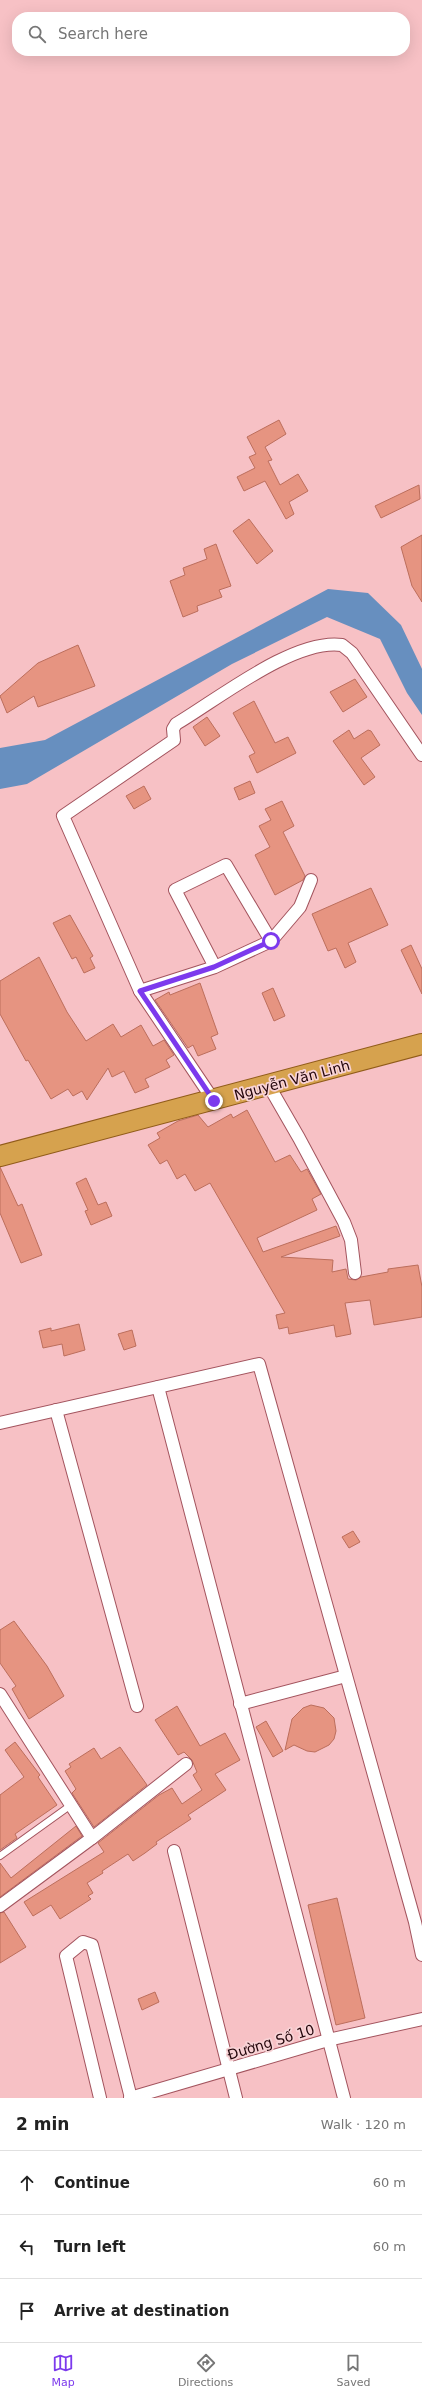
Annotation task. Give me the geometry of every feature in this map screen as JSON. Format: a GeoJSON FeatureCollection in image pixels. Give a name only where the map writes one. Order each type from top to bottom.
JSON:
{"type":"FeatureCollection","features":[{"type":"Feature","properties":{"kind":"highway","name":"Nguyễn Văn Linh"},"geometry":{"type":"LineString","coordinates":[[0,1156],[214,1101],[422,1044]]}},
{"type":"Feature","properties":{"kind":"street"},"geometry":{"type":"LineString","coordinates":[[214,1101],[140,991],[64,816],[174,740],[173,729],[176,724],[275,663],[295,653],[320,646],[342,645],[352,653],[422,756]]}},
{"type":"Feature","properties":{"kind":"street"},"geometry":{"type":"LineString","coordinates":[[214,967],[175,890],[226,865],[271,941]]}},
{"type":"Feature","properties":{"kind":"street"},"geometry":{"type":"LineString","coordinates":[[140,991],[214,967],[271,941],[300,907],[311,880]]}},
{"type":"Feature","properties":{"kind":"street"},"geometry":{"type":"LineString","coordinates":[[269,1086],[344,1222],[352,1240],[355,1273]]}},
{"type":"Feature","properties":{"kind":"street"},"geometry":{"type":"LineString","coordinates":[[0,1423],[259,1364],[415,1922],[422,1955]]}},
{"type":"Feature","properties":{"kind":"street"},"geometry":{"type":"LineString","coordinates":[[158,1387],[344,2098]]}},
{"type":"Feature","properties":{"kind":"street"},"geometry":{"type":"LineString","coordinates":[[56,1410],[137,1706]]}},
{"type":"Feature","properties":{"kind":"street"},"geometry":{"type":"LineString","coordinates":[[240,1704],[346,1676]]}},
{"type":"Feature","properties":{"kind":"street"},"geometry":{"type":"LineString","coordinates":[[0,1694],[92,1838]]}},
{"type":"Feature","properties":{"kind":"street"},"geometry":{"type":"LineString","coordinates":[[0,1906],[92,1838],[186,1764]]}},
{"type":"Feature","properties":{"kind":"street"},"geometry":{"type":"LineString","coordinates":[[174,1851],[236,2098]]}},
{"type":"Feature","properties":{"kind":"street"},"geometry":{"type":"LineString","coordinates":[[100,2098],[66,1956],[83,1942],[92,1946],[130,2098]]}},
{"type":"Feature","properties":{"kind":"street","name":"Đường Số 10"},"geometry":{"type":"LineString","coordinates":[[130,2098],[328,2040],[422,2019]]}},
{"type":"Feature","properties":{"kind":"lane"},"geometry":{"type":"LineString","coordinates":[[0,1856],[71,1805]]}},
{"type":"Feature","properties":{"kind":"water"},"geometry":{"type":"Polygon","coordinates":[[[328,589],[368,593],[401,625],[422,669],[422,715],[407,693],[380,639],[327,617],[232,664],[27,784],[0,789],[0,748],[45,740],[328,589]]]}},
{"type":"Feature","properties":{"kind":"building"},"geometry":{"type":"Polygon","coordinates":[[[279,420],[286,434],[265,447],[272,460],[268,461],[280,485],[298,474],[308,491],[289,502],[294,514],[286,519],[265,481],[244,491],[237,477],[255,468],[249,457],[256,454],[247,437],[279,420]]]}},
{"type":"Feature","properties":{"kind":"building"},"geometry":{"type":"Polygon","coordinates":[[[419,485],[420,499],[381,518],[375,506],[419,485]]]}},
{"type":"Feature","properties":{"kind":"building"},"geometry":{"type":"Polygon","coordinates":[[[249,519],[273,551],[257,564],[233,531],[249,519]]]}},
{"type":"Feature","properties":{"kind":"building"},"geometry":{"type":"Polygon","coordinates":[[[422,535],[422,602],[412,586],[401,547],[422,535]]]}},
{"type":"Feature","properties":{"kind":"building"},"geometry":{"type":"Polygon","coordinates":[[[216,544],[231,586],[219,590],[222,597],[197,606],[198,611],[183,617],[170,581],[185,575],[183,568],[207,559],[204,549],[216,544]]]}},
{"type":"Feature","properties":{"kind":"building"},"geometry":{"type":"Polygon","coordinates":[[[78,645],[95,686],[38,707],[34,696],[7,713],[0,696],[38,663],[78,645]]]}},
{"type":"Feature","properties":{"kind":"building"},"geometry":{"type":"Polygon","coordinates":[[[355,679],[367,697],[343,712],[330,692],[355,679]]]}},
{"type":"Feature","properties":{"kind":"building"},"geometry":{"type":"Polygon","coordinates":[[[254,701],[275,743],[288,737],[296,753],[257,773],[249,756],[255,753],[233,713],[254,701]]]}},
{"type":"Feature","properties":{"kind":"building"},"geometry":{"type":"Polygon","coordinates":[[[207,717],[220,736],[205,746],[193,727],[207,717]]]}},
{"type":"Feature","properties":{"kind":"building"},"geometry":{"type":"Polygon","coordinates":[[[349,730],[354,739],[368,730],[371,731],[380,745],[361,758],[375,777],[364,785],[333,741],[349,730]]]}},
{"type":"Feature","properties":{"kind":"building"},"geometry":{"type":"Polygon","coordinates":[[[250,781],[255,793],[239,800],[234,788],[250,781]]]}},
{"type":"Feature","properties":{"kind":"building"},"geometry":{"type":"Polygon","coordinates":[[[144,786],[151,799],[134,809],[126,796],[144,786]]]}},
{"type":"Feature","properties":{"kind":"building"},"geometry":{"type":"Polygon","coordinates":[[[282,801],[294,826],[283,832],[305,876],[303,880],[275,895],[255,855],[270,847],[259,826],[271,820],[265,809],[282,801]]]}},
{"type":"Feature","properties":{"kind":"building"},"geometry":{"type":"Polygon","coordinates":[[[371,888],[388,925],[348,943],[356,962],[345,968],[336,948],[328,951],[312,914],[371,888]]]}},
{"type":"Feature","properties":{"kind":"building"},"geometry":{"type":"Polygon","coordinates":[[[70,915],[93,956],[90,958],[95,968],[84,973],[76,957],[72,959],[53,923],[70,915]]]}},
{"type":"Feature","properties":{"kind":"building"},"geometry":{"type":"Polygon","coordinates":[[[411,945],[422,969],[422,994],[401,950],[411,945]]]}},
{"type":"Feature","properties":{"kind":"building"},"geometry":{"type":"Polygon","coordinates":[[[39,957],[67,1012],[86,1041],[113,1024],[121,1037],[141,1025],[153,1046],[164,1040],[174,1055],[166,1060],[170,1067],[145,1079],[149,1087],[135,1093],[124,1071],[112,1077],[108,1068],[87,1100],[82,1091],[73,1096],[68,1089],[51,1099],[28,1060],[26,1061],[0,1014],[0,981],[39,957]]]}},
{"type":"Feature","properties":{"kind":"building"},"geometry":{"type":"Polygon","coordinates":[[[200,983],[218,1034],[211,1037],[216,1049],[198,1056],[193,1045],[188,1048],[155,1000],[169,992],[170,995],[200,983]]]}},
{"type":"Feature","properties":{"kind":"building"},"geometry":{"type":"Polygon","coordinates":[[[273,988],[285,1016],[274,1021],[262,993],[273,988]]]}},
{"type":"Feature","properties":{"kind":"building"},"geometry":{"type":"Polygon","coordinates":[[[247,1110],[275,1162],[290,1155],[301,1172],[307,1169],[321,1194],[312,1199],[317,1210],[257,1238],[263,1252],[336,1226],[340,1236],[281,1257],[333,1260],[332,1272],[346,1269],[348,1279],[356,1280],[361,1277],[388,1272],[388,1269],[418,1265],[422,1287],[422,1317],[374,1325],[370,1300],[345,1303],[351,1334],[336,1337],[334,1325],[289,1334],[288,1327],[279,1329],[276,1315],[285,1313],[210,1183],[195,1191],[185,1174],[177,1179],[167,1160],[160,1164],[148,1145],[160,1138],[157,1133],[178,1121],[198,1115],[208,1127],[231,1114],[233,1118],[247,1110]]]}},
{"type":"Feature","properties":{"kind":"building"},"geometry":{"type":"Polygon","coordinates":[[[0,1167],[18,1206],[22,1204],[42,1255],[21,1263],[0,1213],[0,1167]]]}},
{"type":"Feature","properties":{"kind":"building"},"geometry":{"type":"Polygon","coordinates":[[[86,1178],[98,1205],[106,1202],[112,1216],[91,1225],[85,1211],[88,1210],[76,1183],[86,1178]]]}},
{"type":"Feature","properties":{"kind":"building"},"geometry":{"type":"Polygon","coordinates":[[[79,1324],[85,1350],[64,1356],[62,1344],[43,1348],[39,1331],[51,1328],[51,1331],[79,1324]]]}},
{"type":"Feature","properties":{"kind":"building"},"geometry":{"type":"Polygon","coordinates":[[[132,1330],[136,1346],[124,1350],[118,1334],[132,1330]]]}},
{"type":"Feature","properties":{"kind":"building"},"geometry":{"type":"Polygon","coordinates":[[[353,1531],[360,1542],[349,1548],[342,1537],[353,1531]]]}},
{"type":"Feature","properties":{"kind":"building"},"geometry":{"type":"Polygon","coordinates":[[[14,1621],[47,1666],[64,1696],[29,1719],[12,1689],[16,1686],[0,1663],[0,1630],[14,1621]]]}},
{"type":"Feature","properties":{"kind":"building"},"geometry":{"type":"Polygon","coordinates":[[[311,1705],[324,1708],[334,1718],[336,1731],[334,1739],[329,1745],[315,1752],[307,1751],[294,1745],[285,1750],[292,1719],[303,1708],[311,1705]]]}},
{"type":"Feature","properties":{"kind":"building"},"geometry":{"type":"Polygon","coordinates":[[[177,1706],[200,1746],[225,1733],[240,1760],[215,1774],[226,1790],[188,1815],[191,1819],[156,1842],[157,1844],[145,1853],[133,1861],[128,1854],[87,1883],[93,1893],[88,1896],[91,1899],[60,1919],[51,1905],[33,1916],[24,1902],[104,1852],[98,1843],[159,1795],[172,1788],[182,1804],[202,1790],[193,1775],[197,1772],[192,1760],[184,1752],[178,1755],[155,1720],[177,1706]]]}},
{"type":"Feature","properties":{"kind":"building"},"geometry":{"type":"Polygon","coordinates":[[[266,1721],[283,1751],[273,1757],[256,1727],[266,1721]]]}},
{"type":"Feature","properties":{"kind":"building"},"geometry":{"type":"Polygon","coordinates":[[[15,1742],[40,1775],[38,1777],[57,1805],[15,1834],[17,1838],[0,1850],[0,1795],[24,1777],[5,1750],[15,1742]]]}},
{"type":"Feature","properties":{"kind":"building"},"geometry":{"type":"Polygon","coordinates":[[[120,1747],[147,1785],[94,1827],[72,1793],[76,1789],[65,1771],[71,1767],[69,1764],[94,1748],[101,1759],[120,1747]]]}},
{"type":"Feature","properties":{"kind":"building"},"geometry":{"type":"Polygon","coordinates":[[[76,1826],[82,1836],[0,1897],[0,1863],[11,1878],[76,1826]]]}},
{"type":"Feature","properties":{"kind":"building"},"geometry":{"type":"Polygon","coordinates":[[[337,1898],[365,2018],[336,2025],[308,1905],[337,1898]]]}},
{"type":"Feature","properties":{"kind":"building"},"geometry":{"type":"Polygon","coordinates":[[[4,1912],[26,1947],[0,1963],[0,1913],[4,1912]]]}},
{"type":"Feature","properties":{"kind":"building"},"geometry":{"type":"Polygon","coordinates":[[[155,1992],[159,2002],[142,2010],[138,1999],[155,1992]]]}},
{"type":"Feature","properties":{"kind":"route"},"geometry":{"type":"LineString","coordinates":[[214,1101],[140,991],[214,967],[271,941]]}}]}
